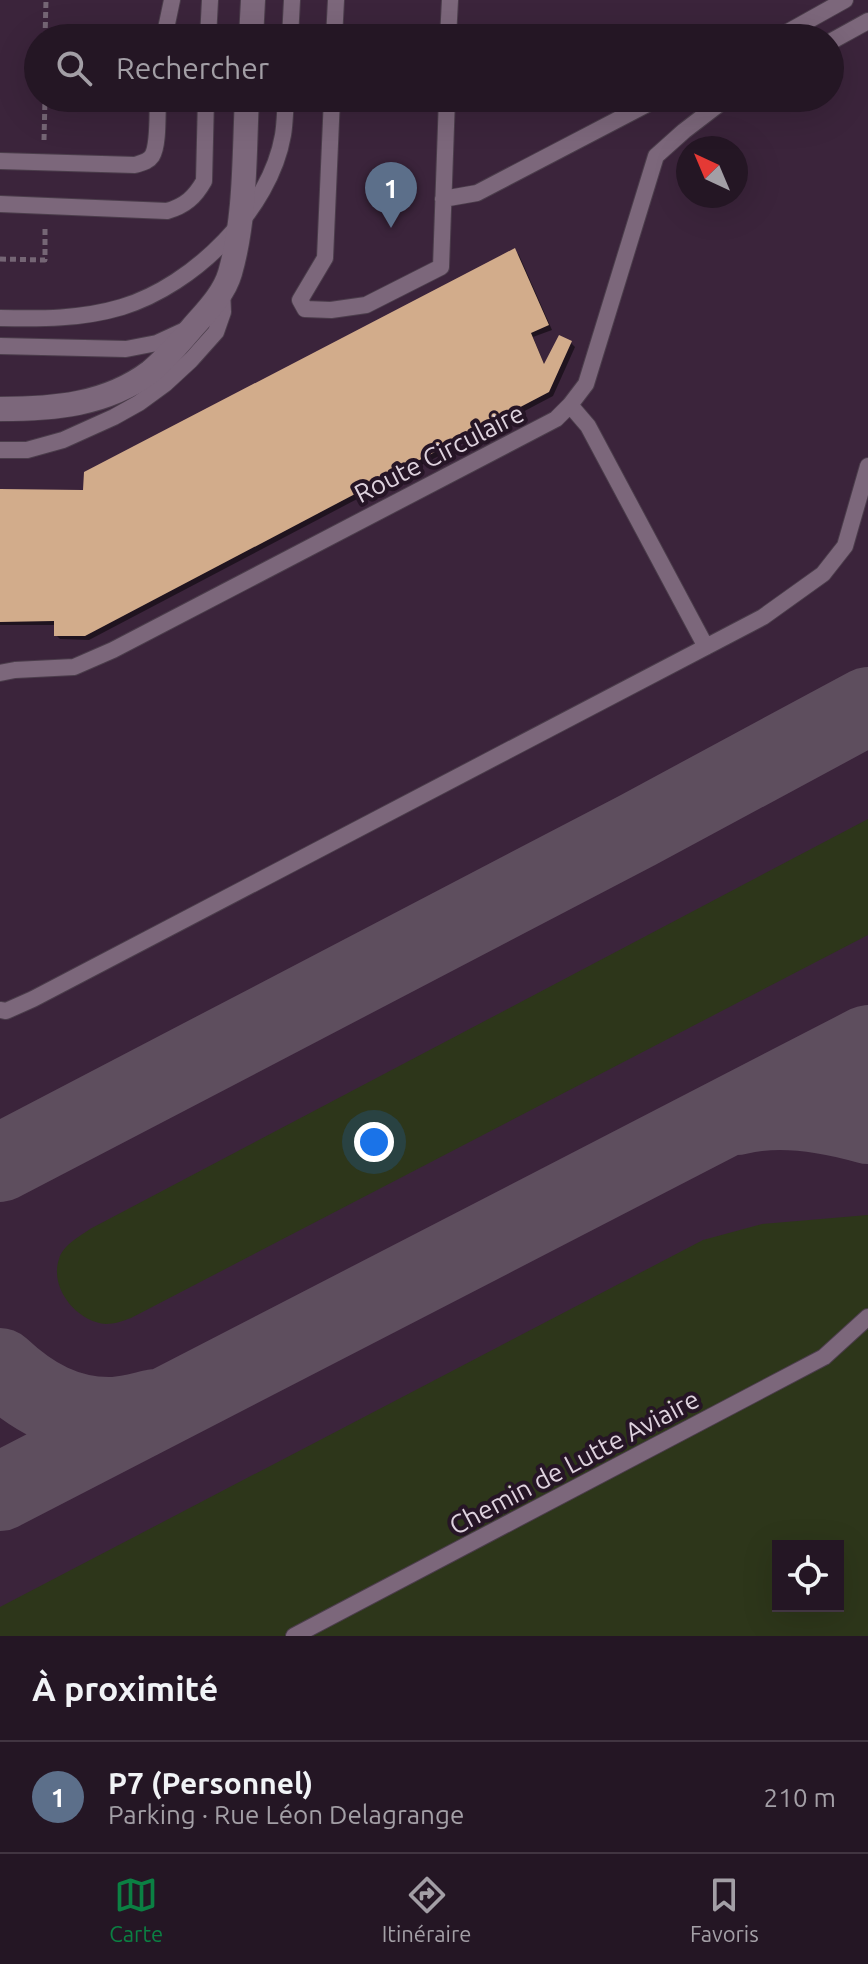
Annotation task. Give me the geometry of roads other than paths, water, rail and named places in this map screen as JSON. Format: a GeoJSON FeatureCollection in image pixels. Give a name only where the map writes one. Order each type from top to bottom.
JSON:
{"type":"FeatureCollection","features":[{"type":"Feature","properties":{"kind":"street"},"geometry":{"type":"LineString","coordinates":[[252,24],[253,0]]}},
{"type":"Feature","properties":{"kind":"street"},"geometry":{"type":"LineString","coordinates":[[8,409],[70,406],[105,397],[129,386],[152,370],[215,301],[229,277],[240,223],[246,112]]}},
{"type":"Feature","properties":{"kind":"lane"},"geometry":{"type":"LineString","coordinates":[[167,24],[172,0]]}},
{"type":"Feature","properties":{"kind":"lane"},"geometry":{"type":"LineString","coordinates":[[209,24],[210,0]]}},
{"type":"Feature","properties":{"kind":"lane"},"geometry":{"type":"LineString","coordinates":[[291,24],[292,0]]}},
{"type":"Feature","properties":{"kind":"lane"},"geometry":{"type":"LineString","coordinates":[[335,24],[336,0]]}},
{"type":"Feature","properties":{"kind":"lane"},"geometry":{"type":"LineString","coordinates":[[449,24],[450,0]]}},
{"type":"Feature","properties":{"kind":"lane"},"geometry":{"type":"LineString","coordinates":[[802,24],[845,0]]}},
{"type":"Feature","properties":{"kind":"lane"},"geometry":{"type":"LineString","coordinates":[[844,34],[868,21]]}},
{"type":"Feature","properties":{"kind":"lane"},"geometry":{"type":"LineString","coordinates":[[0,161],[135,165],[154,154],[157,112]]}},
{"type":"Feature","properties":{"kind":"lane"},"geometry":{"type":"LineString","coordinates":[[0,204],[167,211],[177,208],[197,193],[204,181],[206,112]]}},
{"type":"Feature","properties":{"kind":"lane"},"geometry":{"type":"LineString","coordinates":[[0,318],[56,318],[97,313],[146,298],[195,268],[240,223],[261,194],[283,136],[285,112]]}},
{"type":"Feature","properties":{"kind":"lane"},"geometry":{"type":"LineString","coordinates":[[331,112],[325,258],[300,300],[305,309],[331,310],[366,305],[441,267],[446,112]]}},
{"type":"Feature","properties":{"kind":"lane"},"geometry":{"type":"LineString","coordinates":[[443,199],[477,193],[632,112]]}},
{"type":"Feature","properties":{"kind":"lane","name":"Route Circulaire"},"geometry":{"type":"LineString","coordinates":[[0,673],[74,667],[113,650],[556,419],[586,384],[656,156],[709,112]]}},
{"type":"Feature","properties":{"kind":"lane"},"geometry":{"type":"LineString","coordinates":[[0,450],[27,450],[63,440],[139,403],[174,376],[216,332],[223,312],[222,288]]}},
{"type":"Feature","properties":{"kind":"lane"},"geometry":{"type":"LineString","coordinates":[[0,346],[126,349],[157,343],[194,327]]}},
{"type":"Feature","properties":{"kind":"lane"},"geometry":{"type":"LineString","coordinates":[[570,405],[588,426],[706,647]]}},
{"type":"Feature","properties":{"kind":"lane"},"geometry":{"type":"LineString","coordinates":[[0,1010],[6,1011],[33,999],[763,617],[823,574],[845,546],[868,466]]}},
{"type":"Feature","properties":{"kind":"lane","name":"Chemin de Lutte Aviaire"},"geometry":{"type":"LineString","coordinates":[[294,1636],[824,1357],[868,1317]]}},
{"type":"Feature","properties":{"kind":"place","name":"P7 (Personnel)"},"geometry":{"type":"Point","coordinates":[391,228]}}]}
